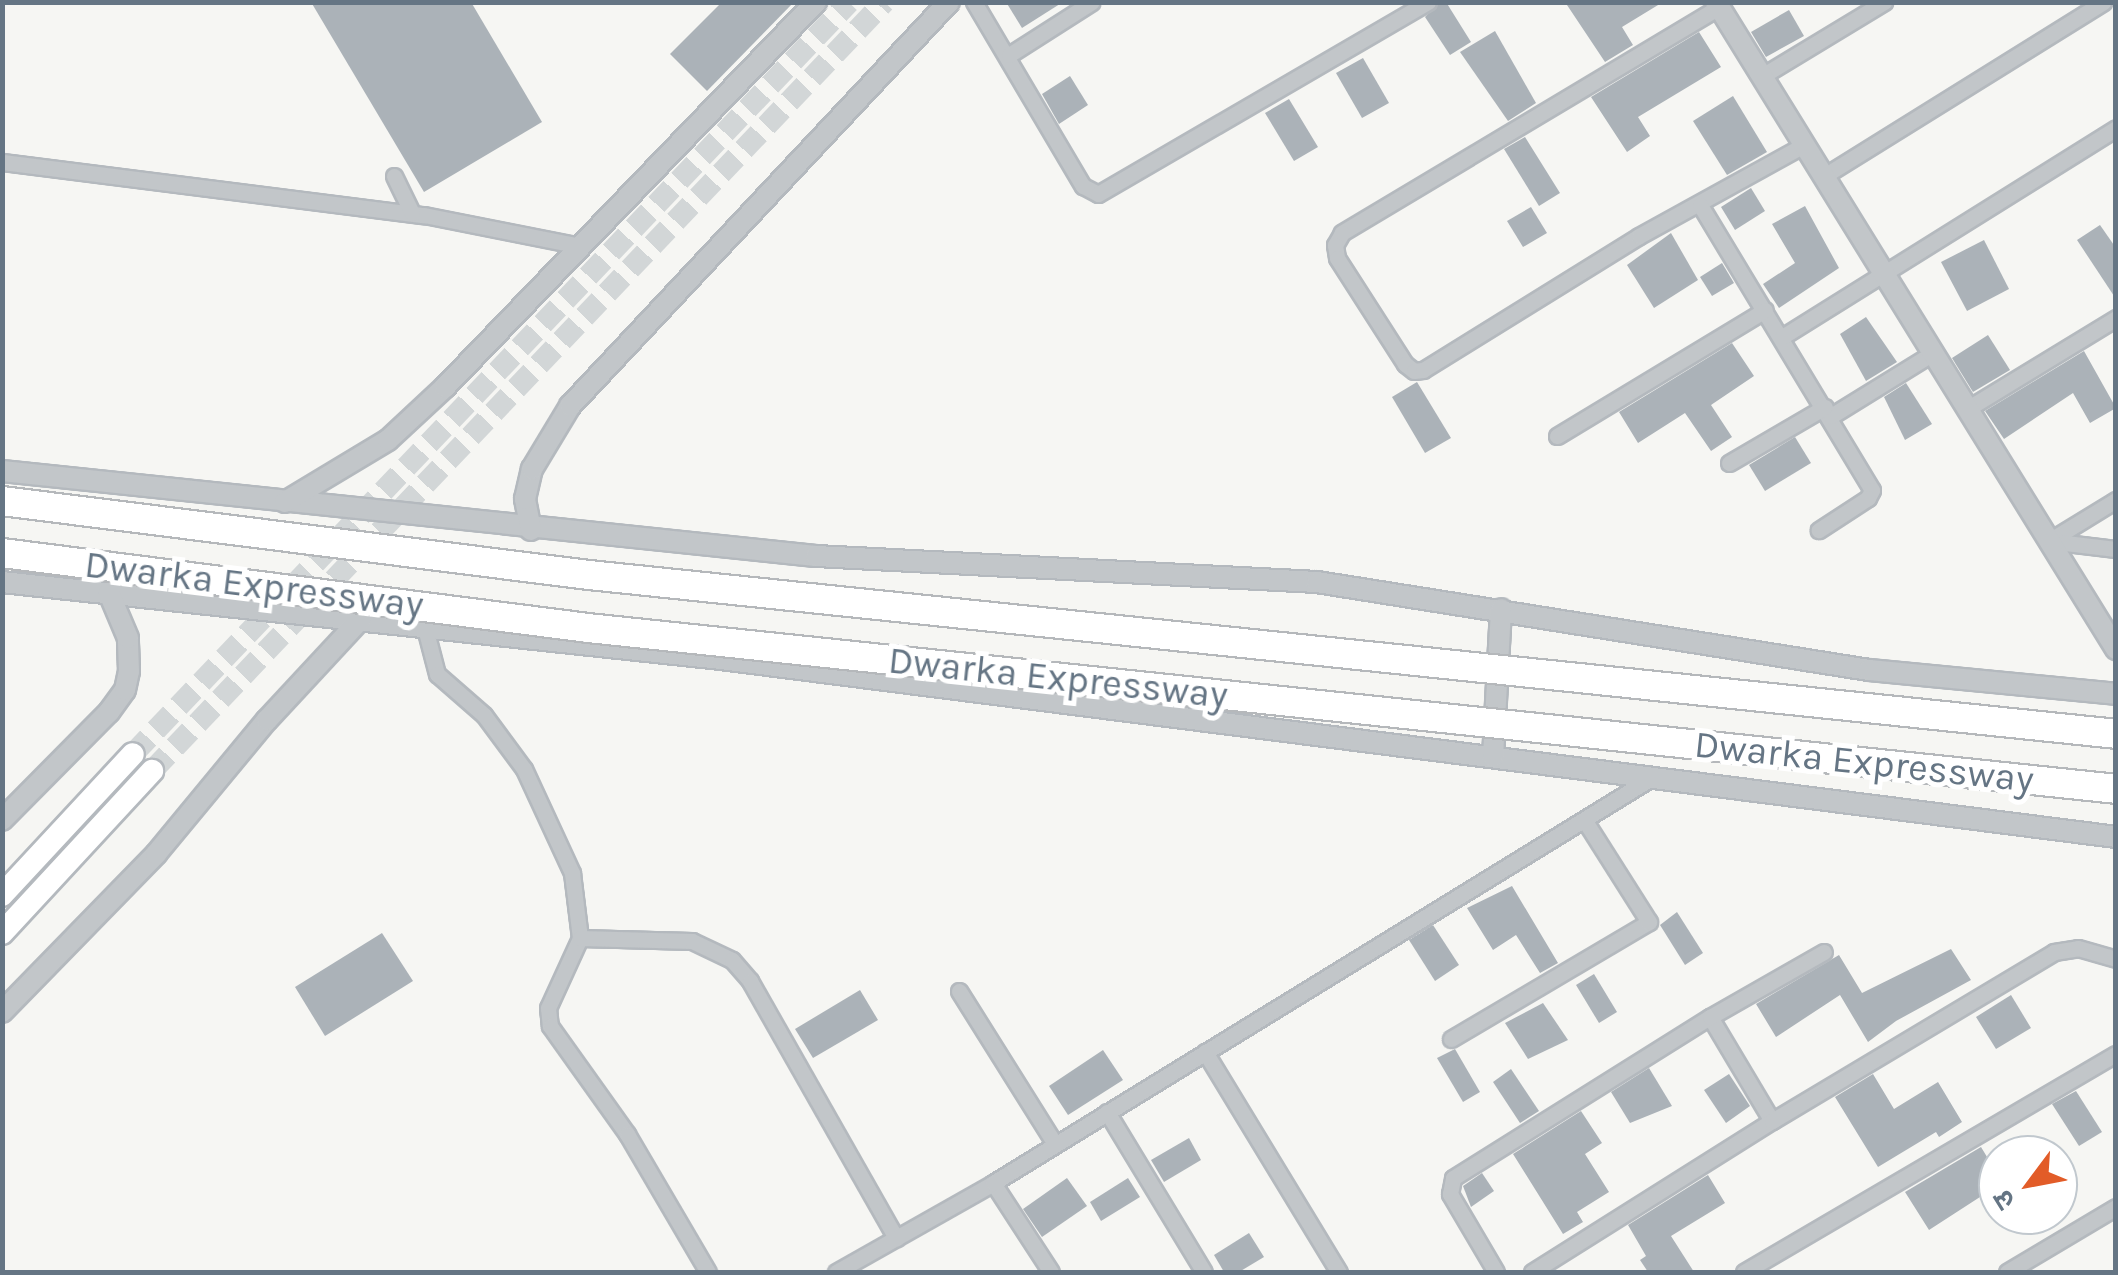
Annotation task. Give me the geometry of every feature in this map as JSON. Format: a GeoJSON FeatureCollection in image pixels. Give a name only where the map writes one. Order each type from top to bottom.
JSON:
{"type":"FeatureCollection","features":[{"type":"Feature","properties":{"kind":"highway","name":"Dwarka Expressway"},"geometry":{"type":"LineString","coordinates":[[2,502],[590,575],[2116,734]]}},
{"type":"Feature","properties":{"kind":"highway","name":"Dwarka Expressway"},"geometry":{"type":"LineString","coordinates":[[2,553],[605,630],[2116,789]]}},
{"type":"Feature","properties":{"kind":"main road"},"geometry":{"type":"LineString","coordinates":[[2,895],[133,754]]}},
{"type":"Feature","properties":{"kind":"main road"},"geometry":{"type":"LineString","coordinates":[[2,933],[152,771]]}},
{"type":"Feature","properties":{"kind":"street"},"geometry":{"type":"LineString","coordinates":[[285,502],[388,440],[445,387],[816,2]]}},
{"type":"Feature","properties":{"kind":"street"},"geometry":{"type":"LineString","coordinates":[[531,530],[525,499],[532,470],[570,406],[949,2]]}},
{"type":"Feature","properties":{"kind":"street"},"geometry":{"type":"LineString","coordinates":[[974,2],[1009,55],[1083,186],[1098,194],[1428,2]]}},
{"type":"Feature","properties":{"kind":"street"},"geometry":{"type":"LineString","coordinates":[[1009,55],[1092,2]]}},
{"type":"Feature","properties":{"kind":"street"},"geometry":{"type":"LineString","coordinates":[[1762,76],[1884,2]]}},
{"type":"Feature","properties":{"kind":"street"},"geometry":{"type":"LineString","coordinates":[[1824,176],[2103,2]]}},
{"type":"Feature","properties":{"kind":"street"},"geometry":{"type":"LineString","coordinates":[[1804,145],[1639,236],[1419,371],[1405,364],[1335,252],[1342,233],[1718,5],[2116,649]]}},
{"type":"Feature","properties":{"kind":"street"},"geometry":{"type":"LineString","coordinates":[[1782,337],[2116,128]]}},
{"type":"Feature","properties":{"kind":"street"},"geometry":{"type":"LineString","coordinates":[[2,162],[412,213],[580,246]]}},
{"type":"Feature","properties":{"kind":"street"},"geometry":{"type":"LineString","coordinates":[[394,176],[412,213]]}},
{"type":"Feature","properties":{"kind":"street"},"geometry":{"type":"LineString","coordinates":[[1700,205],[1828,411],[1872,492],[1819,530]]}},
{"type":"Feature","properties":{"kind":"street"},"geometry":{"type":"LineString","coordinates":[[1557,436],[1765,310]]}},
{"type":"Feature","properties":{"kind":"street"},"geometry":{"type":"LineString","coordinates":[[1967,408],[2116,318]]}},
{"type":"Feature","properties":{"kind":"street"},"geometry":{"type":"LineString","coordinates":[[1729,463],[1933,353]]}},
{"type":"Feature","properties":{"kind":"street"},"geometry":{"type":"LineString","coordinates":[[2,472],[531,530],[816,556],[1317,582],[1869,670],[2116,694]]}},
{"type":"Feature","properties":{"kind":"street"},"geometry":{"type":"LineString","coordinates":[[2049,541],[2116,500]]}},
{"type":"Feature","properties":{"kind":"street"},"geometry":{"type":"LineString","coordinates":[[2049,541],[2116,549]]}},
{"type":"Feature","properties":{"kind":"street"},"geometry":{"type":"LineString","coordinates":[[2,582],[721,660],[2116,836]]}},
{"type":"Feature","properties":{"kind":"street"},"geometry":{"type":"LineString","coordinates":[[2,820],[110,712],[125,690],[130,672],[128,638],[109,594]]}},
{"type":"Feature","properties":{"kind":"street"},"geometry":{"type":"LineString","coordinates":[[1494,757],[1501,609]]}},
{"type":"Feature","properties":{"kind":"street"},"geometry":{"type":"LineString","coordinates":[[2,1012],[156,854],[267,720],[360,620]]}},
{"type":"Feature","properties":{"kind":"street"},"geometry":{"type":"LineString","coordinates":[[426,628],[437,674],[484,716],[524,769],[572,872],[580,938],[548,1008],[548,1019],[627,1134],[708,1272]]}},
{"type":"Feature","properties":{"kind":"street"},"geometry":{"type":"LineString","coordinates":[[836,1272],[992,1183],[1653,777]]}},
{"type":"Feature","properties":{"kind":"street"},"geometry":{"type":"LineString","coordinates":[[1451,1039],[1649,922],[1585,820]]}},
{"type":"Feature","properties":{"kind":"street"},"geometry":{"type":"LineString","coordinates":[[580,938],[692,941],[732,960],[750,982],[896,1238]]}},
{"type":"Feature","properties":{"kind":"street"},"geometry":{"type":"LineString","coordinates":[[1532,1272],[1772,1121],[2054,952],[2078,948],[2116,960]]}},
{"type":"Feature","properties":{"kind":"street"},"geometry":{"type":"LineString","coordinates":[[1496,1272],[1450,1194],[1453,1178],[1710,1017],[1824,952]]}},
{"type":"Feature","properties":{"kind":"street"},"geometry":{"type":"LineString","coordinates":[[959,991],[1054,1144]]}},
{"type":"Feature","properties":{"kind":"street"},"geometry":{"type":"LineString","coordinates":[[1710,1017],[1772,1121]]}},
{"type":"Feature","properties":{"kind":"street"},"geometry":{"type":"LineString","coordinates":[[1205,1052],[1340,1272]]}},
{"type":"Feature","properties":{"kind":"street"},"geometry":{"type":"LineString","coordinates":[[1744,1272],[2116,1054]]}},
{"type":"Feature","properties":{"kind":"street"},"geometry":{"type":"LineString","coordinates":[[1107,1112],[1204,1272]]}},
{"type":"Feature","properties":{"kind":"street"},"geometry":{"type":"LineString","coordinates":[[992,1183],[1051,1272]]}},
{"type":"Feature","properties":{"kind":"street"},"geometry":{"type":"LineString","coordinates":[[2007,1272],[2116,1207]]}},
{"type":"Feature","properties":{"kind":"building"},"geometry":{"type":"Polygon","coordinates":[[[311,2],[471,2],[542,122],[424,192],[311,2]]]}},
{"type":"Feature","properties":{"kind":"building"},"geometry":{"type":"Polygon","coordinates":[[[722,2],[794,2],[707,91],[670,54],[722,2]]]}},
{"type":"Feature","properties":{"kind":"building"},"geometry":{"type":"Polygon","coordinates":[[[1006,2],[1063,2],[1022,28],[1006,2]]]}},
{"type":"Feature","properties":{"kind":"building"},"geometry":{"type":"Polygon","coordinates":[[[1439,2],[1446,2],[1471,42],[1450,55],[1425,17],[1439,2]]]}},
{"type":"Feature","properties":{"kind":"building"},"geometry":{"type":"Polygon","coordinates":[[[1565,2],[1663,2],[1622,27],[1633,45],[1605,62],[1565,2]]]}},
{"type":"Feature","properties":{"kind":"building"},"geometry":{"type":"Polygon","coordinates":[[[1789,10],[1804,36],[1766,57],[1751,32],[1789,10]]]}},
{"type":"Feature","properties":{"kind":"building"},"geometry":{"type":"Polygon","coordinates":[[[1495,31],[1536,103],[1508,121],[1460,52],[1495,31]]]}},
{"type":"Feature","properties":{"kind":"building"},"geometry":{"type":"Polygon","coordinates":[[[1699,32],[1721,67],[1638,117],[1650,136],[1627,152],[1591,97],[1699,32]]]}},
{"type":"Feature","properties":{"kind":"building"},"geometry":{"type":"Polygon","coordinates":[[[1363,58],[1389,103],[1362,118],[1336,73],[1363,58]]]}},
{"type":"Feature","properties":{"kind":"building"},"geometry":{"type":"Polygon","coordinates":[[[1070,76],[1088,105],[1059,124],[1042,94],[1070,76]]]}},
{"type":"Feature","properties":{"kind":"building"},"geometry":{"type":"Polygon","coordinates":[[[1733,96],[1767,152],[1727,175],[1693,121],[1733,96]]]}},
{"type":"Feature","properties":{"kind":"building"},"geometry":{"type":"Polygon","coordinates":[[[1289,99],[1318,147],[1294,161],[1265,113],[1289,99]]]}},
{"type":"Feature","properties":{"kind":"building"},"geometry":{"type":"Polygon","coordinates":[[[1525,137],[1560,193],[1539,206],[1504,149],[1525,137]]]}},
{"type":"Feature","properties":{"kind":"building"},"geometry":{"type":"Polygon","coordinates":[[[1751,188],[1765,211],[1735,230],[1721,207],[1751,188]]]}},
{"type":"Feature","properties":{"kind":"building"},"geometry":{"type":"Polygon","coordinates":[[[1805,206],[1839,268],[1779,308],[1763,284],[1795,263],[1772,224],[1805,206]]]}},
{"type":"Feature","properties":{"kind":"building"},"geometry":{"type":"Polygon","coordinates":[[[1531,207],[1547,233],[1523,247],[1507,221],[1531,207]]]}},
{"type":"Feature","properties":{"kind":"building"},"geometry":{"type":"Polygon","coordinates":[[[2100,225],[2116,248],[2116,299],[2077,240],[2100,225]]]}},
{"type":"Feature","properties":{"kind":"building"},"geometry":{"type":"Polygon","coordinates":[[[1671,233],[1698,280],[1654,308],[1627,265],[1671,233]]]}},
{"type":"Feature","properties":{"kind":"building"},"geometry":{"type":"Polygon","coordinates":[[[1984,240],[2009,289],[1967,311],[1941,262],[1984,240]]]}},
{"type":"Feature","properties":{"kind":"building"},"geometry":{"type":"Polygon","coordinates":[[[1722,263],[1734,283],[1712,296],[1700,277],[1722,263]]]}},
{"type":"Feature","properties":{"kind":"building"},"geometry":{"type":"Polygon","coordinates":[[[1866,317],[1897,362],[1866,381],[1840,334],[1866,317]]]}},
{"type":"Feature","properties":{"kind":"building"},"geometry":{"type":"Polygon","coordinates":[[[1988,335],[2010,370],[1973,392],[1952,358],[1988,335]]]}},
{"type":"Feature","properties":{"kind":"building"},"geometry":{"type":"Polygon","coordinates":[[[1732,343],[1754,376],[1711,405],[1732,437],[1711,451],[1685,413],[1638,443],[1619,412],[1732,343]]]}},
{"type":"Feature","properties":{"kind":"building"},"geometry":{"type":"Polygon","coordinates":[[[2084,351],[2116,408],[2090,423],[2073,393],[2004,439],[1985,411],[2084,351]]]}},
{"type":"Feature","properties":{"kind":"building"},"geometry":{"type":"Polygon","coordinates":[[[1417,382],[1451,438],[1425,453],[1392,397],[1417,382]]]}},
{"type":"Feature","properties":{"kind":"building"},"geometry":{"type":"Polygon","coordinates":[[[1906,383],[1932,424],[1905,440],[1884,397],[1906,383]]]}},
{"type":"Feature","properties":{"kind":"building"},"geometry":{"type":"Polygon","coordinates":[[[1795,437],[1811,463],[1765,491],[1749,465],[1795,437]]]}},
{"type":"Feature","properties":{"kind":"building"},"geometry":{"type":"Polygon","coordinates":[[[1512,886],[1558,963],[1540,973],[1516,935],[1493,950],[1467,908],[1512,886]]]}},
{"type":"Feature","properties":{"kind":"building"},"geometry":{"type":"Polygon","coordinates":[[[1677,912],[1703,953],[1685,965],[1660,925],[1677,912]]]}},
{"type":"Feature","properties":{"kind":"building"},"geometry":{"type":"Polygon","coordinates":[[[1433,925],[1459,965],[1435,981],[1409,940],[1433,925]]]}},
{"type":"Feature","properties":{"kind":"building"},"geometry":{"type":"Polygon","coordinates":[[[382,933],[413,981],[325,1036],[295,987],[382,933]]]}},
{"type":"Feature","properties":{"kind":"building"},"geometry":{"type":"Polygon","coordinates":[[[1951,949],[1971,980],[1896,1021],[1868,1042],[1840,995],[1776,1037],[1756,1004],[1839,955],[1862,993],[1951,949]]]}},
{"type":"Feature","properties":{"kind":"building"},"geometry":{"type":"Polygon","coordinates":[[[1594,974],[1617,1012],[1599,1023],[1576,985],[1594,974]]]}},
{"type":"Feature","properties":{"kind":"building"},"geometry":{"type":"Polygon","coordinates":[[[860,990],[878,1020],[813,1058],[795,1029],[860,990]]]}},
{"type":"Feature","properties":{"kind":"building"},"geometry":{"type":"Polygon","coordinates":[[[2011,995],[2031,1028],[1996,1049],[1976,1017],[2011,995]]]}},
{"type":"Feature","properties":{"kind":"building"},"geometry":{"type":"Polygon","coordinates":[[[1543,1003],[1568,1040],[1528,1059],[1505,1023],[1543,1003]]]}},
{"type":"Feature","properties":{"kind":"building"},"geometry":{"type":"Polygon","coordinates":[[[1455,1049],[1480,1092],[1463,1102],[1437,1058],[1455,1049]]]}},
{"type":"Feature","properties":{"kind":"building"},"geometry":{"type":"Polygon","coordinates":[[[1103,1050],[1123,1080],[1068,1115],[1049,1086],[1103,1050]]]}},
{"type":"Feature","properties":{"kind":"building"},"geometry":{"type":"Polygon","coordinates":[[[1649,1068],[1672,1106],[1630,1123],[1611,1092],[1649,1068]]]}},
{"type":"Feature","properties":{"kind":"building"},"geometry":{"type":"Polygon","coordinates":[[[1511,1069],[1539,1111],[1520,1123],[1493,1082],[1511,1069]]]}},
{"type":"Feature","properties":{"kind":"building"},"geometry":{"type":"Polygon","coordinates":[[[1729,1074],[1750,1106],[1726,1123],[1704,1090],[1729,1074]]]}},
{"type":"Feature","properties":{"kind":"building"},"geometry":{"type":"Polygon","coordinates":[[[1873,1074],[1894,1109],[1938,1082],[1962,1122],[1939,1137],[1936,1132],[1878,1167],[1835,1097],[1873,1074]]]}},
{"type":"Feature","properties":{"kind":"building"},"geometry":{"type":"Polygon","coordinates":[[[2076,1091],[2102,1132],[2079,1146],[2078,1135],[2072,1135],[2052,1104],[2076,1091]]]}},
{"type":"Feature","properties":{"kind":"building"},"geometry":{"type":"Polygon","coordinates":[[[1581,1111],[1602,1143],[1585,1154],[1609,1192],[1577,1212],[1583,1222],[1563,1234],[1513,1154],[1581,1111]]]}},
{"type":"Feature","properties":{"kind":"building"},"geometry":{"type":"Polygon","coordinates":[[[1189,1138],[1201,1160],[1164,1182],[1151,1160],[1189,1138]]]}},
{"type":"Feature","properties":{"kind":"building"},"geometry":{"type":"Polygon","coordinates":[[[1978,1149],[1978,1198],[1929,1230],[1905,1192],[1978,1149]]]}},
{"type":"Feature","properties":{"kind":"building"},"geometry":{"type":"Polygon","coordinates":[[[1482,1173],[1494,1191],[1471,1207],[1463,1186],[1482,1173]]]}},
{"type":"Feature","properties":{"kind":"building"},"geometry":{"type":"Polygon","coordinates":[[[1708,1175],[1725,1203],[1671,1236],[1694,1272],[1648,1272],[1640,1260],[1646,1256],[1628,1225],[1708,1175]]]}},
{"type":"Feature","properties":{"kind":"building"},"geometry":{"type":"Polygon","coordinates":[[[1067,1178],[1087,1206],[1042,1237],[1023,1209],[1067,1178]]]}},
{"type":"Feature","properties":{"kind":"building"},"geometry":{"type":"Polygon","coordinates":[[[1128,1178],[1140,1197],[1101,1221],[1090,1202],[1128,1178]]]}},
{"type":"Feature","properties":{"kind":"building"},"geometry":{"type":"Polygon","coordinates":[[[1249,1233],[1264,1257],[1239,1272],[1224,1272],[1214,1255],[1249,1233]]]}},
{"type":"Feature","properties":{"kind":"tunnel"},"geometry":{"type":"LineString","coordinates":[[133,754],[849,2]]}},
{"type":"Feature","properties":{"kind":"tunnel"},"geometry":{"type":"LineString","coordinates":[[152,771],[884,2]]}}]}
